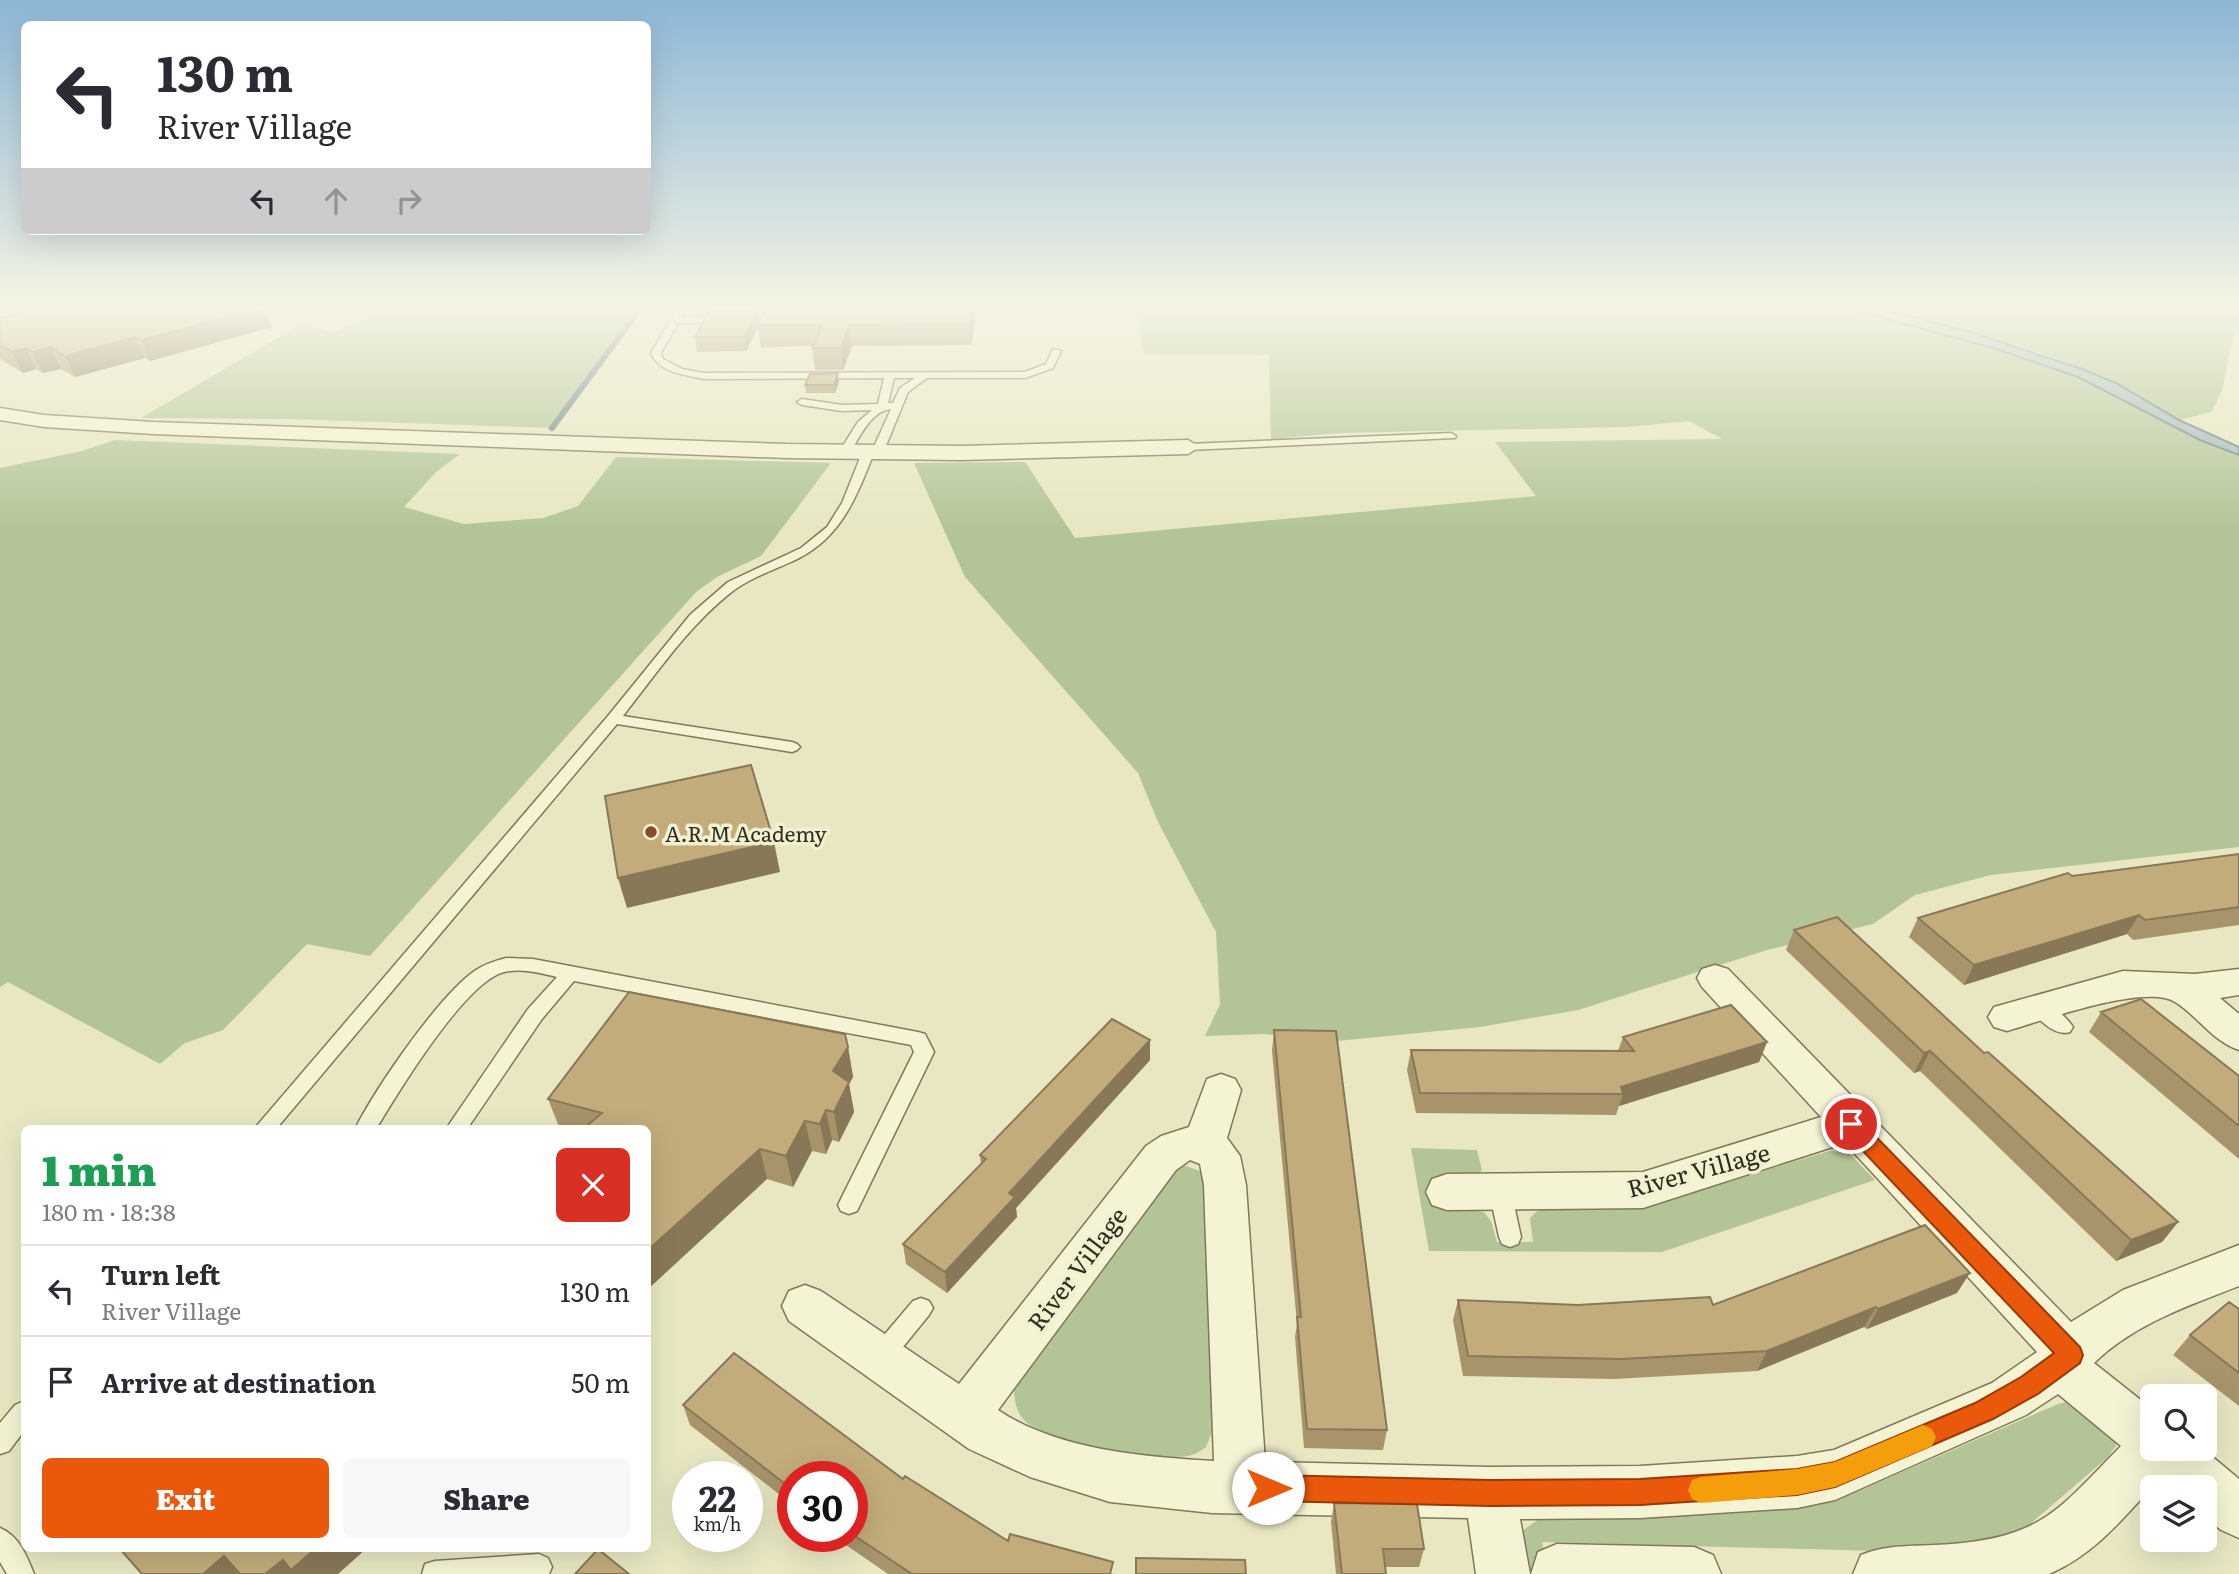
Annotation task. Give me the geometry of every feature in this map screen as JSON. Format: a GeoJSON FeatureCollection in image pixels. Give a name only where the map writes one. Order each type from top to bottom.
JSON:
{"type":"FeatureCollection","features":[{"type":"Feature","properties":{"kind":"street"},"geometry":{"type":"LineString","coordinates":[[0,414],[44,421],[141,428],[873,453],[1119,451],[1188,447]]}},
{"type":"Feature","properties":{"kind":"street"},"geometry":{"type":"LineString","coordinates":[[1715,978],[2065,1360],[2140,1429]]}},
{"type":"Feature","properties":{"kind":"street"},"geometry":{"type":"LineString","coordinates":[[2036,1017],[2123,984],[2182,987],[2239,982]]}},
{"type":"Feature","properties":{"kind":"street"},"geometry":{"type":"LineString","coordinates":[[2182,987],[2239,1035]]}},
{"type":"Feature","properties":{"kind":"street"},"geometry":{"type":"LineString","coordinates":[[1221,1090],[1204,1144],[1219,1156],[1225,1185],[1240,1487]]}},
{"type":"Feature","properties":{"kind":"street","name":"River Village"},"geometry":{"type":"LineString","coordinates":[[1447,1192],[1643,1190],[1851,1124]]}},
{"type":"Feature","properties":{"kind":"street","name":"River Village"},"geometry":{"type":"LineString","coordinates":[[964,1416],[1161,1158],[1182,1143],[1204,1144]]}},
{"type":"Feature","properties":{"kind":"street"},"geometry":{"type":"LineString","coordinates":[[805,1306],[964,1416],[1030,1452],[1081,1470],[1139,1481],[1240,1487],[1490,1493],[1704,1490],[1816,1479],[1846,1471],[2009,1399],[2065,1360],[2093,1333],[2139,1305],[2239,1265]]}},
{"type":"Feature","properties":{"kind":"street"},"geometry":{"type":"LineString","coordinates":[[1880,1574],[1961,1569],[2035,1555],[2066,1537],[2141,1461]]}},
{"type":"Feature","properties":{"kind":"street"},"geometry":{"type":"LineString","coordinates":[[2178,1461],[2239,1512]]}},
{"type":"Feature","properties":{"kind":"street"},"geometry":{"type":"LineString","coordinates":[[1490,1493],[1503,1574]]}},
{"type":"Feature","properties":{"kind":"street"},"geometry":{"type":"LineString","coordinates":[[1557,1571],[1694,1574]]}},
{"type":"Feature","properties":{"kind":"lane"},"geometry":{"type":"LineString","coordinates":[[845,452],[862,424],[882,407],[888,382]]}},
{"type":"Feature","properties":{"kind":"lane"},"geometry":{"type":"LineString","coordinates":[[267,1125],[691,625],[725,590],[745,576],[802,553],[824,539],[842,516],[896,407],[909,384],[913,382]]}},
{"type":"Feature","properties":{"kind":"lane"},"geometry":{"type":"LineString","coordinates":[[802,402],[842,408],[896,407]]}},
{"type":"Feature","properties":{"kind":"lane"},"geometry":{"type":"LineString","coordinates":[[842,408],[862,416],[862,424]]}},
{"type":"Feature","properties":{"kind":"lane"},"geometry":{"type":"LineString","coordinates":[[1188,447],[1451,436]]}},
{"type":"Feature","properties":{"kind":"lane"},"geometry":{"type":"LineString","coordinates":[[613,719],[792,747]]}},
{"type":"Feature","properties":{"kind":"lane"},"geometry":{"type":"LineString","coordinates":[[367,1125],[386,1095],[459,996],[493,968],[527,962],[570,974],[918,1039],[924,1052],[849,1205]]}},
{"type":"Feature","properties":{"kind":"lane"},"geometry":{"type":"LineString","coordinates":[[459,1125],[535,1014],[570,974]]}},
{"type":"Feature","properties":{"kind":"lane"},"geometry":{"type":"LineString","coordinates":[[1500,1191],[1510,1237]]}},
{"type":"Feature","properties":{"kind":"lane"},"geometry":{"type":"LineString","coordinates":[[880,1357],[921,1308]]}},
{"type":"Feature","properties":{"kind":"lane"},"geometry":{"type":"LineString","coordinates":[[0,1442],[21,1417]]}},
{"type":"Feature","properties":{"kind":"lane"},"geometry":{"type":"LineString","coordinates":[[0,1541],[14,1558],[21,1574]]}},
{"type":"Feature","properties":{"kind":"lane"},"geometry":{"type":"LineString","coordinates":[[435,1574],[539,1567]]}},
{"type":"Feature","properties":{"kind":"green space"},"geometry":{"type":"Polygon","coordinates":[[[202,382],[586,382],[552,428],[286,419],[141,418],[202,382]]]}},
{"type":"Feature","properties":{"kind":"green space"},"geometry":{"type":"Polygon","coordinates":[[[1270,382],[2089,382],[2200,440],[2239,455],[2239,847],[1991,875],[1915,895],[1873,924],[1767,950],[1578,1010],[1480,1027],[1337,1041],[1264,1034],[1205,1036],[1220,1004],[1216,932],[1158,822],[1138,773],[965,577],[914,463],[1025,462],[1075,538],[1536,496],[1495,442],[1722,439],[1689,421],[1627,427],[1341,433],[1271,439],[1270,382]]]}},
{"type":"Feature","properties":{"kind":"green space"},"geometry":{"type":"Polygon","coordinates":[[[2114,382],[2224,382],[2211,412],[2179,420],[2114,382]]]}},
{"type":"Feature","properties":{"kind":"green space"},"geometry":{"type":"Polygon","coordinates":[[[115,440],[460,454],[436,472],[404,507],[464,524],[543,518],[578,506],[616,457],[831,463],[761,556],[717,577],[696,592],[370,956],[307,944],[223,1030],[185,1043],[160,1064],[8,982],[0,987],[0,468],[82,451],[115,440]]]}},
{"type":"Feature","properties":{"kind":"green space"},"geometry":{"type":"Polygon","coordinates":[[[1411,1148],[1477,1150],[1482,1170],[1478,1174],[1438,1176],[1446,1204],[1484,1212],[1491,1221],[1497,1242],[1533,1242],[1530,1218],[1540,1208],[1552,1205],[1641,1208],[1829,1151],[1848,1152],[1875,1180],[1662,1252],[1429,1251],[1411,1148]]]}},
{"type":"Feature","properties":{"kind":"green space"},"geometry":{"type":"Polygon","coordinates":[[[1186,1166],[1205,1173],[1217,1419],[1206,1447],[1187,1456],[1152,1456],[1079,1444],[1039,1430],[1020,1415],[1014,1387],[1175,1167],[1186,1166]]]}},
{"type":"Feature","properties":{"kind":"green space"},"geometry":{"type":"Polygon","coordinates":[[[2071,1401],[2113,1431],[2116,1446],[2107,1458],[2021,1532],[2005,1540],[1914,1552],[1542,1542],[1549,1574],[1526,1574],[1522,1531],[1542,1517],[1735,1513],[1852,1494],[2058,1404],[2071,1401]]]}},
{"type":"Feature","properties":{"kind":"water"},"geometry":{"type":"Polygon","coordinates":[[[2089,382],[2116,383],[2179,420],[2239,447],[2239,455],[2200,440],[2089,382]]]}},
{"type":"Feature","properties":{"kind":"building"},"geometry":{"type":"Polygon","coordinates":[[[806,382],[835,382],[834,385],[805,385],[806,382]]]}},
{"type":"Feature","properties":{"kind":"building"},"geometry":{"type":"Polygon","coordinates":[[[751,765],[774,842],[618,878],[605,796],[751,765]]]}},
{"type":"Feature","properties":{"kind":"building"},"geometry":{"type":"Polygon","coordinates":[[[2239,854],[2239,907],[2145,920],[2139,915],[1974,965],[1918,918],[2068,873],[2072,876],[2239,854]]]}},
{"type":"Feature","properties":{"kind":"building"},"geometry":{"type":"Polygon","coordinates":[[[1837,917],[1984,1053],[1988,1052],[2178,1222],[2131,1240],[1930,1051],[1924,1053],[1794,930],[1837,917]]]}},
{"type":"Feature","properties":{"kind":"building"},"geometry":{"type":"Polygon","coordinates":[[[629,992],[845,1034],[848,1047],[833,1071],[849,1082],[834,1112],[826,1110],[820,1124],[805,1121],[786,1156],[760,1149],[651,1247],[651,1125],[588,1125],[602,1113],[548,1099],[629,992]]]}},
{"type":"Feature","properties":{"kind":"building"},"geometry":{"type":"Polygon","coordinates":[[[2141,999],[2239,1076],[2239,1126],[2101,1012],[2141,999]]]}},
{"type":"Feature","properties":{"kind":"building"},"geometry":{"type":"Polygon","coordinates":[[[1731,1005],[1767,1042],[1621,1087],[1623,1094],[1420,1093],[1411,1050],[1634,1051],[1623,1037],[1731,1005]]]}},
{"type":"Feature","properties":{"kind":"building"},"geometry":{"type":"Polygon","coordinates":[[[1112,1019],[1150,1040],[1009,1193],[1015,1197],[945,1272],[903,1244],[986,1159],[980,1155],[1112,1019]]]}},
{"type":"Feature","properties":{"kind":"building"},"geometry":{"type":"Polygon","coordinates":[[[1274,1030],[1336,1031],[1387,1430],[1307,1429],[1297,1317],[1301,1317],[1274,1030]]]}},
{"type":"Feature","properties":{"kind":"building"},"geometry":{"type":"Polygon","coordinates":[[[1925,1225],[1970,1273],[1767,1351],[1622,1359],[1468,1356],[1458,1300],[1578,1305],[1710,1297],[1713,1305],[1925,1225]]]}},
{"type":"Feature","properties":{"kind":"building"},"geometry":{"type":"Polygon","coordinates":[[[2229,1302],[2239,1309],[2239,1373],[2190,1335],[2229,1302]]]}},
{"type":"Feature","properties":{"kind":"building"},"geometry":{"type":"Polygon","coordinates":[[[734,1353],[903,1479],[905,1476],[1008,1541],[1010,1534],[1113,1562],[1110,1574],[912,1574],[868,1545],[868,1461],[777,1461],[777,1478],[763,1467],[763,1461],[755,1461],[683,1405],[734,1353]]]}},
{"type":"Feature","properties":{"kind":"building"},"geometry":{"type":"Polygon","coordinates":[[[1334,1503],[1417,1504],[1424,1549],[1383,1549],[1386,1574],[1342,1574],[1334,1503]]]}},
{"type":"Feature","properties":{"kind":"building"},"geometry":{"type":"Polygon","coordinates":[[[123,1552],[312,1552],[291,1570],[283,1560],[265,1574],[240,1574],[224,1556],[203,1574],[142,1574],[123,1552]]]}},
{"type":"Feature","properties":{"kind":"building"},"geometry":{"type":"Polygon","coordinates":[[[595,1552],[602,1552],[629,1574],[575,1574],[595,1552]]]}},
{"type":"Feature","properties":{"kind":"building"},"geometry":{"type":"Polygon","coordinates":[[[1136,1558],[1245,1560],[1246,1574],[1136,1574],[1136,1558]]]}},
{"type":"Feature","properties":{"kind":"waterway"},"geometry":{"type":"LineString","coordinates":[[552,428],[586,382]]}},
{"type":"Feature","properties":{"kind":"slow traffic"},"geometry":{"type":"LineString","coordinates":[[1701,1490],[1797,1482],[1835,1475],[1923,1437]]}},
{"type":"Feature","properties":{"kind":"place","name":"A.R.M Academy"},"geometry":{"type":"Point","coordinates":[651,832]}},
{"type":"Feature","properties":{"kind":"route"},"geometry":{"type":"LineString","coordinates":[[1268,1488],[1329,1487],[1490,1493],[1640,1492],[1797,1482],[1835,1475],[1984,1411],[2009,1399],[2071,1355],[1851,1124]]}}]}
